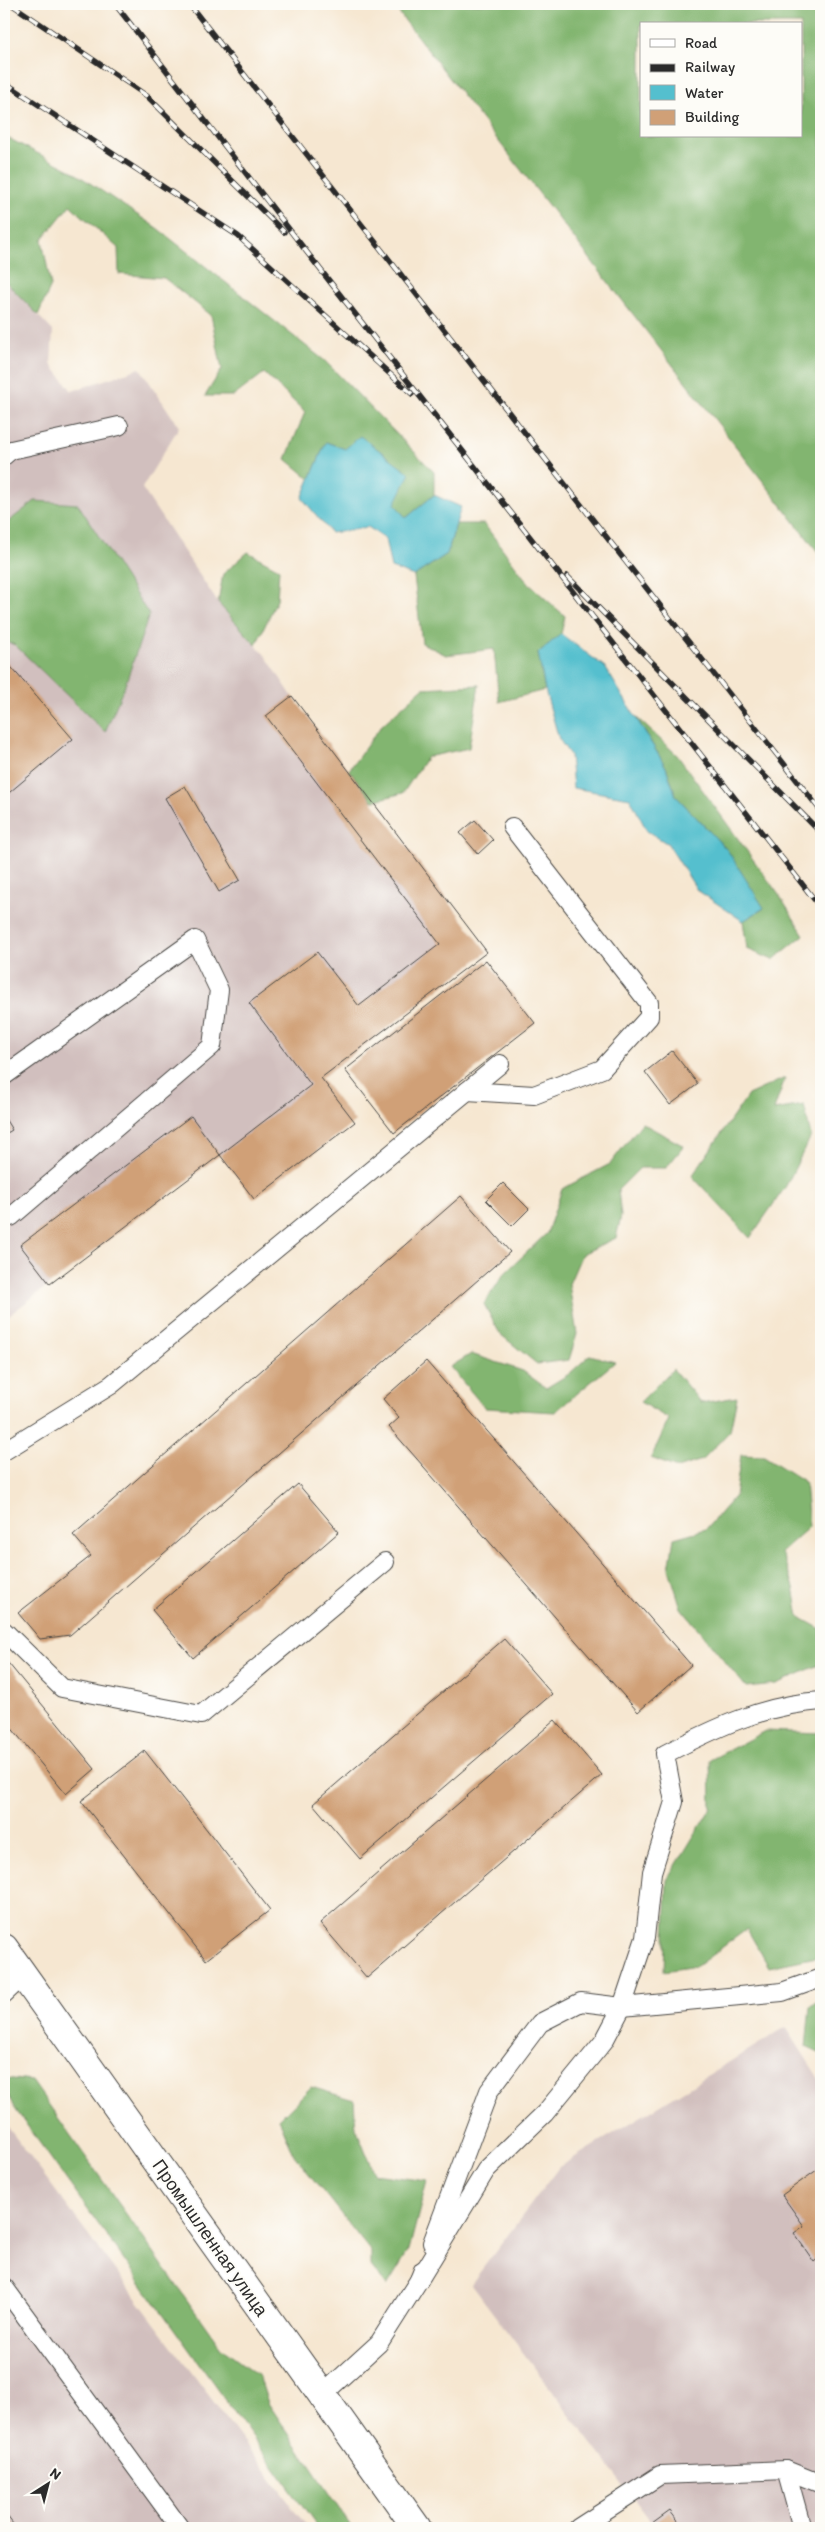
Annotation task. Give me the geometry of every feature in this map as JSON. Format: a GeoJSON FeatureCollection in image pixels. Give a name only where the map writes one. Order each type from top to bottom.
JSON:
{"type":"FeatureCollection","features":[{"type":"Feature","properties":{"kind":"street","name":"Промышленная улица"},"geometry":{"type":"LineString","coordinates":[[4,1948],[417,2528]]}},
{"type":"Feature","properties":{"kind":"lane"},"geometry":{"type":"LineString","coordinates":[[4,456],[11,450],[118,426]]}},
{"type":"Feature","properties":{"kind":"lane"},"geometry":{"type":"LineString","coordinates":[[467,1091],[534,1095],[602,1069],[649,1017],[649,1003],[512,827]]}},
{"type":"Feature","properties":{"kind":"lane"},"geometry":{"type":"LineString","coordinates":[[4,1076],[195,940],[219,990],[212,1046],[6,1216]]}},
{"type":"Feature","properties":{"kind":"lane"},"geometry":{"type":"LineString","coordinates":[[4,1451],[111,1385],[500,1064]]}},
{"type":"Feature","properties":{"kind":"lane"},"geometry":{"type":"LineString","coordinates":[[4,1631],[62,1688],[201,1715],[385,1562]]}},
{"type":"Feature","properties":{"kind":"lane"},"geometry":{"type":"LineString","coordinates":[[322,2395],[379,2343],[486,2170],[545,2113],[604,2041],[622,2007],[645,1938],[652,1872],[674,1802],[665,1754],[721,1725],[795,1703],[821,1701]]}},
{"type":"Feature","properties":{"kind":"lane"},"geometry":{"type":"LineString","coordinates":[[4,1994],[23,1976]]}},
{"type":"Feature","properties":{"kind":"lane"},"geometry":{"type":"LineString","coordinates":[[419,2280],[490,2091],[540,2022],[582,2002],[622,2007],[782,1992],[821,1978]]}},
{"type":"Feature","properties":{"kind":"lane"},"geometry":{"type":"LineString","coordinates":[[4,2287],[180,2528]]}},
{"type":"Feature","properties":{"kind":"lane"},"geometry":{"type":"LineString","coordinates":[[578,2528],[660,2475],[786,2470],[821,2484]]}},
{"type":"Feature","properties":{"kind":"lane"},"geometry":{"type":"LineString","coordinates":[[786,2470],[802,2528]]}},
{"type":"Feature","properties":{"kind":"shaded area"},"geometry":{"type":"Polygon","coordinates":[[[4,280],[53,331],[51,364],[72,391],[140,368],[179,427],[142,488],[218,603],[265,655],[292,696],[487,952],[4,1319],[4,280]]]}},
{"type":"Feature","properties":{"kind":"shaded area"},"geometry":{"type":"Polygon","coordinates":[[[786,2027],[821,2082],[821,2528],[656,2528],[471,2284],[559,2167],[786,2027]]]}},
{"type":"Feature","properties":{"kind":"shaded area"},"geometry":{"type":"Polygon","coordinates":[[[4,2122],[308,2528],[4,2528],[4,2122]]]}},
{"type":"Feature","properties":{"kind":"green space"},"geometry":{"type":"Polygon","coordinates":[[[392,4],[821,4],[821,556],[392,4]]]}},
{"type":"Feature","properties":{"kind":"green space"},"geometry":{"type":"Polygon","coordinates":[[[4,136],[72,171],[157,228],[325,361],[434,472],[434,495],[406,518],[345,449],[326,442],[310,479],[286,459],[305,412],[264,373],[234,396],[205,396],[222,369],[211,315],[164,278],[119,274],[118,248],[70,205],[42,240],[51,286],[38,315],[4,280],[4,136]]]}},
{"type":"Feature","properties":{"kind":"green space"},"geometry":{"type":"Polygon","coordinates":[[[35,501],[78,504],[149,615],[125,685],[105,732],[15,645],[4,641],[4,525],[35,501]]]}},
{"type":"Feature","properties":{"kind":"green space"},"geometry":{"type":"Polygon","coordinates":[[[456,524],[484,524],[529,584],[565,616],[561,634],[538,653],[545,690],[499,702],[494,649],[446,655],[422,643],[414,576],[447,554],[456,524]]]}},
{"type":"Feature","properties":{"kind":"green space"},"geometry":{"type":"Polygon","coordinates":[[[248,552],[279,569],[277,600],[256,645],[218,603],[223,574],[248,552]]]}},
{"type":"Feature","properties":{"kind":"green space"},"geometry":{"type":"Polygon","coordinates":[[[479,685],[469,748],[427,757],[403,793],[373,801],[349,770],[381,726],[423,688],[479,685]]]}},
{"type":"Feature","properties":{"kind":"green space"},"geometry":{"type":"Polygon","coordinates":[[[636,717],[677,755],[779,895],[804,935],[773,960],[747,949],[743,921],[763,909],[728,851],[676,796],[666,767],[636,717]]]}},
{"type":"Feature","properties":{"kind":"green space"},"geometry":{"type":"Polygon","coordinates":[[[785,1078],[774,1110],[804,1105],[811,1136],[786,1186],[750,1238],[692,1176],[748,1095],[785,1078]]]}},
{"type":"Feature","properties":{"kind":"green space"},"geometry":{"type":"Polygon","coordinates":[[[642,1123],[684,1146],[666,1168],[640,1168],[618,1190],[621,1216],[616,1238],[582,1254],[569,1284],[577,1334],[569,1360],[537,1364],[500,1334],[484,1304],[504,1274],[547,1233],[562,1189],[610,1164],[642,1123]]]}},
{"type":"Feature","properties":{"kind":"green space"},"geometry":{"type":"Polygon","coordinates":[[[471,1354],[523,1371],[546,1388],[569,1374],[590,1355],[615,1362],[555,1412],[485,1408],[450,1367],[471,1354]]]}},
{"type":"Feature","properties":{"kind":"green space"},"geometry":{"type":"Polygon","coordinates":[[[673,1369],[701,1403],[737,1397],[730,1431],[702,1460],[677,1468],[651,1458],[669,1419],[640,1402],[673,1369]]]}},
{"type":"Feature","properties":{"kind":"green space"},"geometry":{"type":"Polygon","coordinates":[[[741,1455],[764,1456],[805,1482],[809,1527],[781,1552],[794,1587],[799,1617],[821,1629],[821,1664],[776,1684],[746,1687],[681,1608],[669,1569],[674,1538],[706,1529],[735,1496],[741,1455]]]}},
{"type":"Feature","properties":{"kind":"green space"},"geometry":{"type":"Polygon","coordinates":[[[765,1731],[821,1733],[821,1956],[769,1967],[747,1929],[697,1966],[664,1971],[667,1880],[711,1808],[710,1760],[765,1731]]]}},
{"type":"Feature","properties":{"kind":"green space"},"geometry":{"type":"Polygon","coordinates":[[[821,2001],[821,2054],[806,2047],[810,2006],[821,2001]]]}},
{"type":"Feature","properties":{"kind":"green space"},"geometry":{"type":"Polygon","coordinates":[[[4,2078],[32,2081],[221,2348],[259,2376],[268,2403],[352,2528],[318,2528],[13,2106],[4,2085],[4,2078]]]}},
{"type":"Feature","properties":{"kind":"green space"},"geometry":{"type":"Polygon","coordinates":[[[311,2087],[354,2100],[356,2128],[374,2174],[427,2181],[409,2250],[387,2286],[371,2266],[371,2252],[294,2155],[279,2119],[311,2087]]]}},
{"type":"Feature","properties":{"kind":"water"},"geometry":{"type":"Polygon","coordinates":[[[360,436],[410,473],[395,504],[406,518],[434,495],[461,507],[447,554],[414,576],[391,568],[385,539],[368,527],[331,533],[302,498],[326,442],[345,449],[360,436]]]}},
{"type":"Feature","properties":{"kind":"water"},"geometry":{"type":"Polygon","coordinates":[[[561,634],[605,667],[666,767],[676,796],[728,851],[764,908],[743,921],[697,890],[668,844],[647,831],[630,798],[573,788],[570,755],[559,739],[545,690],[538,653],[561,634]]]}},
{"type":"Feature","properties":{"kind":"building"},"geometry":{"type":"Polygon","coordinates":[[[5,660],[73,739],[4,797],[4,662],[5,660]]]}},
{"type":"Feature","properties":{"kind":"building"},"geometry":{"type":"Polygon","coordinates":[[[292,696],[487,952],[321,1078],[355,1122],[254,1199],[220,1155],[311,1085],[249,1003],[317,952],[359,1006],[440,944],[266,716],[292,696]]]}},
{"type":"Feature","properties":{"kind":"building"},"geometry":{"type":"Polygon","coordinates":[[[185,786],[240,880],[219,892],[165,798],[185,786]]]}},
{"type":"Feature","properties":{"kind":"building"},"geometry":{"type":"Polygon","coordinates":[[[475,820],[493,840],[478,854],[460,833],[475,820]]]}},
{"type":"Feature","properties":{"kind":"building"},"geometry":{"type":"Polygon","coordinates":[[[486,960],[535,1023],[394,1133],[345,1070],[486,960]]]}},
{"type":"Feature","properties":{"kind":"building"},"geometry":{"type":"Polygon","coordinates":[[[672,1051],[698,1084],[670,1105],[645,1072],[672,1051]]]}},
{"type":"Feature","properties":{"kind":"building"},"geometry":{"type":"Polygon","coordinates":[[[191,1116],[220,1155],[50,1284],[20,1245],[191,1116]]]}},
{"type":"Feature","properties":{"kind":"building"},"geometry":{"type":"Polygon","coordinates":[[[4,1117],[12,1130],[4,1135],[4,1117]]]}},
{"type":"Feature","properties":{"kind":"building"},"geometry":{"type":"Polygon","coordinates":[[[503,1183],[529,1209],[512,1226],[486,1200],[503,1183]]]}},
{"type":"Feature","properties":{"kind":"building"},"geometry":{"type":"Polygon","coordinates":[[[461,1196],[510,1252],[70,1635],[40,1639],[18,1613],[91,1556],[73,1535],[461,1196]]]}},
{"type":"Feature","properties":{"kind":"building"},"geometry":{"type":"Polygon","coordinates":[[[426,1361],[691,1665],[638,1712],[389,1427],[399,1418],[383,1399],[426,1361]]]}},
{"type":"Feature","properties":{"kind":"building"},"geometry":{"type":"Polygon","coordinates":[[[298,1484],[339,1532],[193,1658],[152,1610],[298,1484]]]}},
{"type":"Feature","properties":{"kind":"building"},"geometry":{"type":"Polygon","coordinates":[[[504,1639],[552,1694],[360,1859],[313,1804],[504,1639]]]}},
{"type":"Feature","properties":{"kind":"building"},"geometry":{"type":"Polygon","coordinates":[[[4,1658],[95,1769],[66,1794],[4,1719],[4,1658]]]}},
{"type":"Feature","properties":{"kind":"building"},"geometry":{"type":"Polygon","coordinates":[[[555,1720],[602,1775],[367,1978],[320,1923],[555,1720]]]}},
{"type":"Feature","properties":{"kind":"building"},"geometry":{"type":"Polygon","coordinates":[[[145,1751],[270,1910],[206,1960],[81,1801],[145,1751]]]}},
{"type":"Feature","properties":{"kind":"building"},"geometry":{"type":"Polygon","coordinates":[[[821,2167],[821,2256],[814,2262],[794,2233],[804,2226],[782,2195],[821,2167]]]}},
{"type":"Feature","properties":{"kind":"building"},"geometry":{"type":"Polygon","coordinates":[[[670,2511],[683,2528],[656,2528],[652,2524],[670,2511]]]}},
{"type":"Feature","properties":{"kind":"building"},"geometry":{"type":"Polygon","coordinates":[[[4,2512],[16,2528],[4,2528],[4,2512]]]}},
{"type":"Feature","properties":{"kind":"railway"},"geometry":{"type":"LineString","coordinates":[[11,4],[147,96],[284,232]]}},
{"type":"Feature","properties":{"kind":"railway"},"geometry":{"type":"LineString","coordinates":[[115,4],[316,264],[821,908]]}},
{"type":"Feature","properties":{"kind":"railway"},"geometry":{"type":"LineString","coordinates":[[189,4],[821,811]]}},
{"type":"Feature","properties":{"kind":"railway"},"geometry":{"type":"LineString","coordinates":[[4,82],[238,236],[412,394]]}},
{"type":"Feature","properties":{"kind":"railway"},"geometry":{"type":"LineString","coordinates":[[567,576],[821,833]]}}]}
